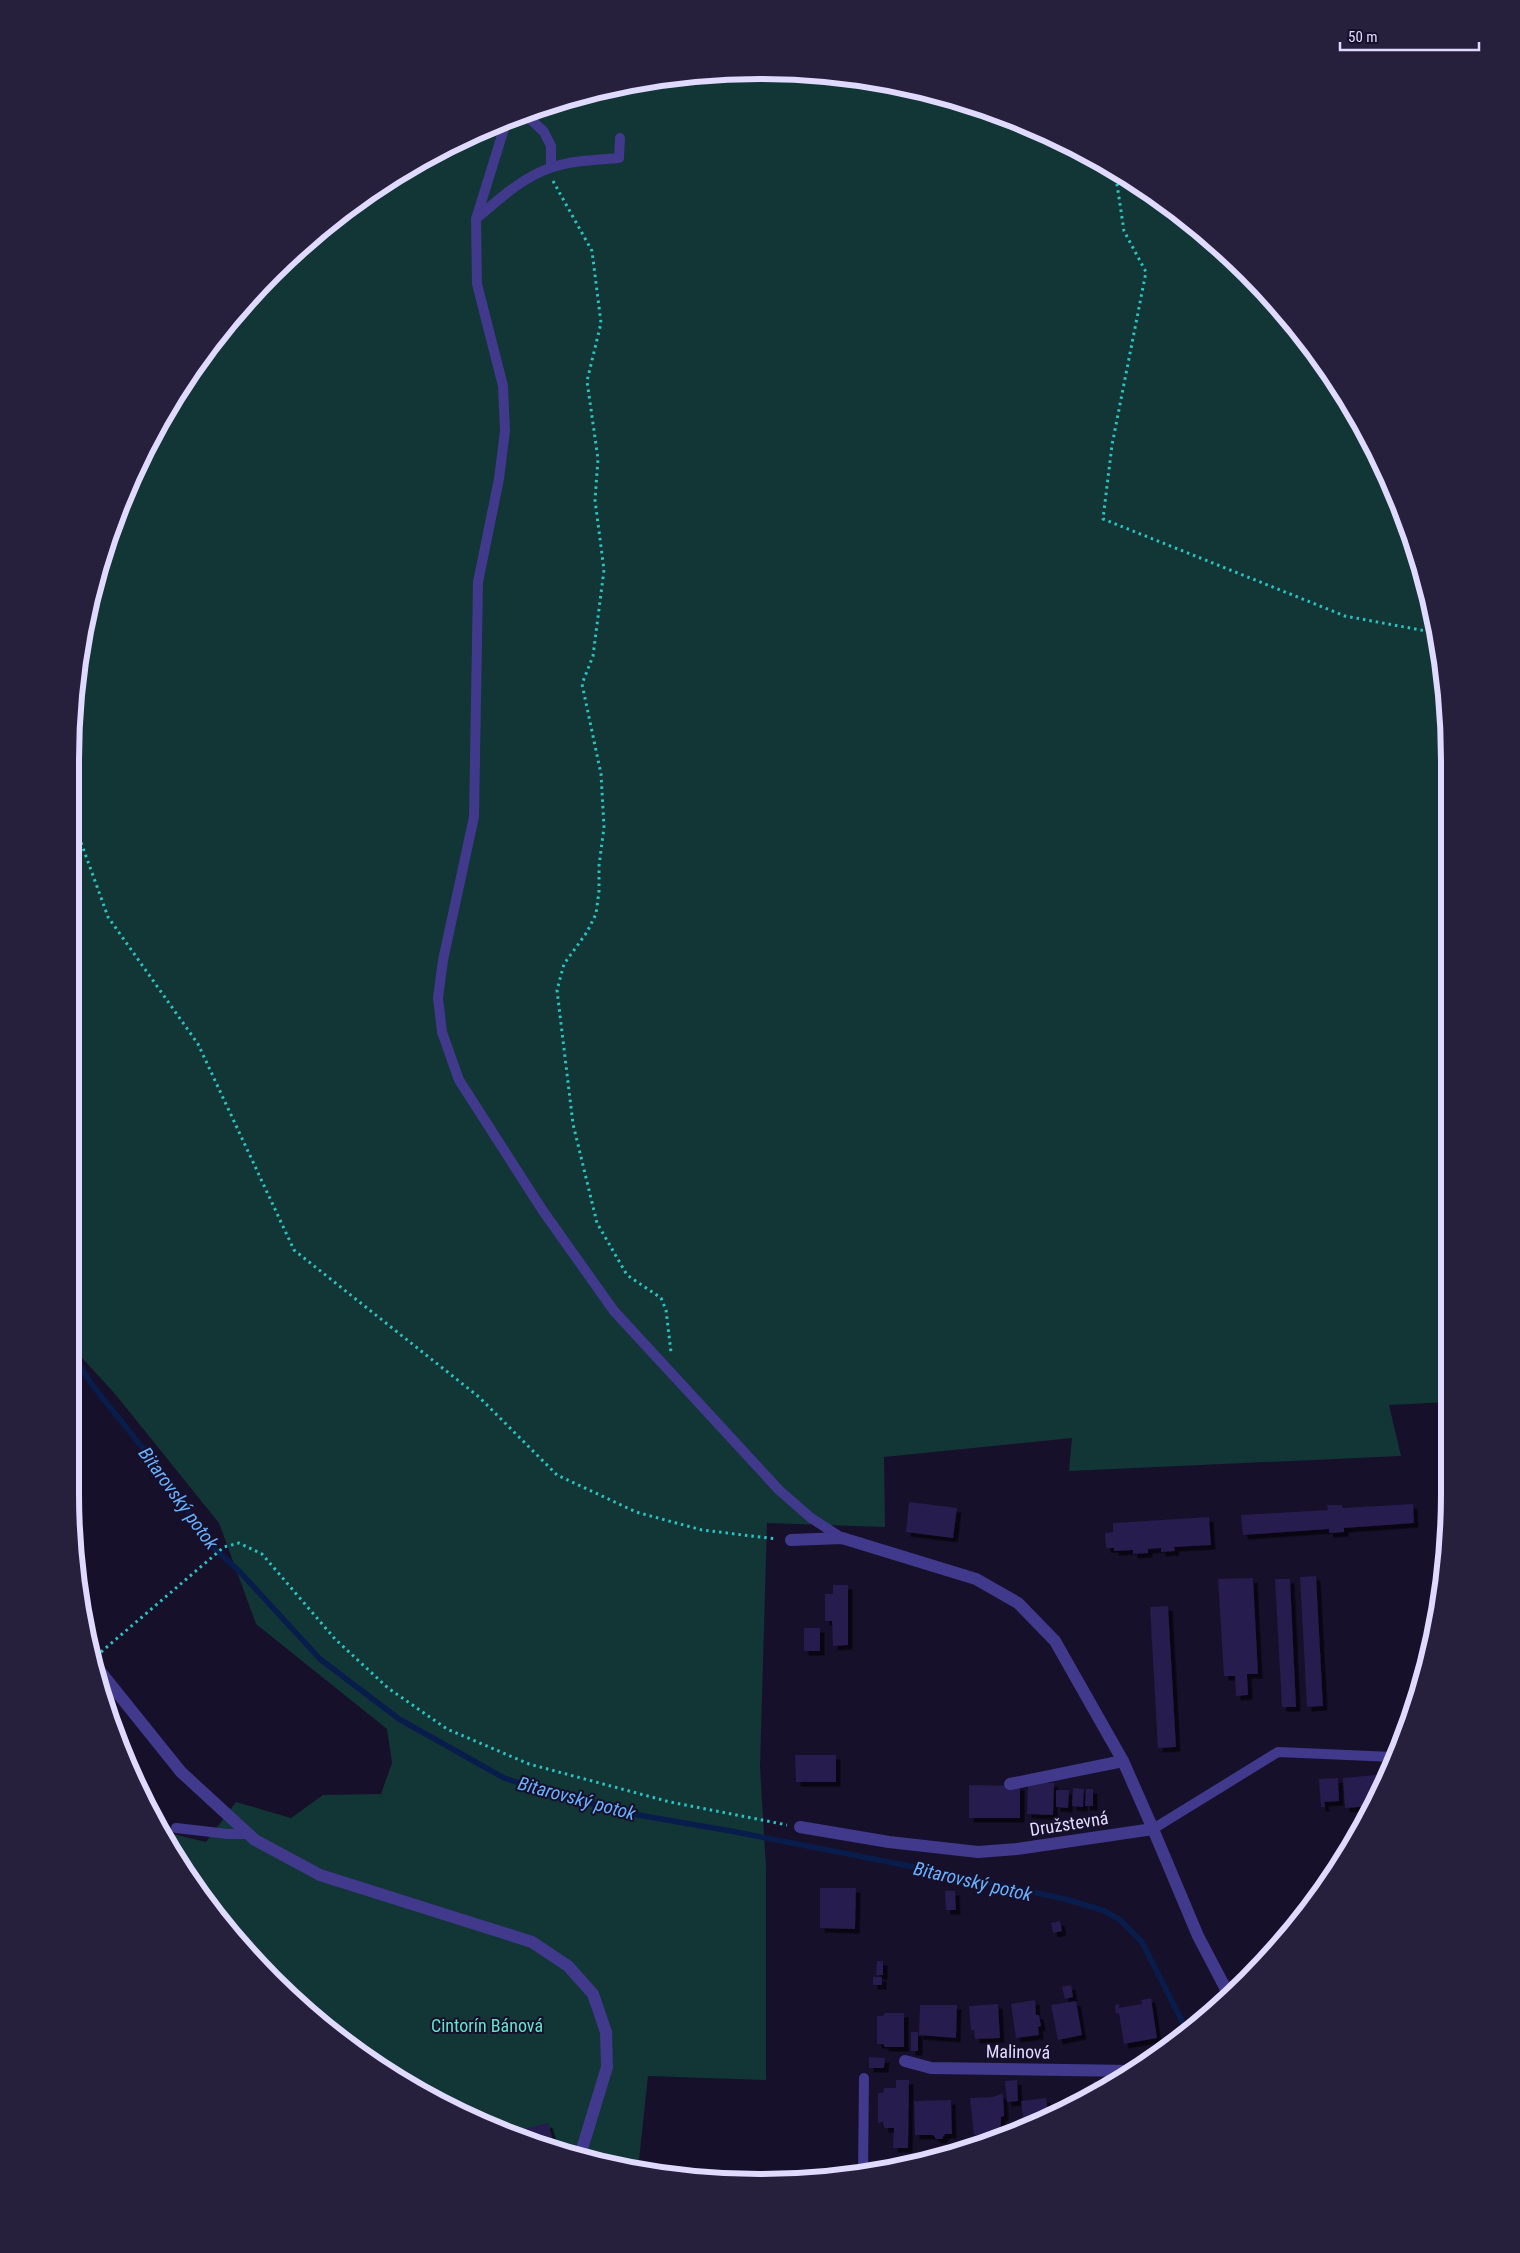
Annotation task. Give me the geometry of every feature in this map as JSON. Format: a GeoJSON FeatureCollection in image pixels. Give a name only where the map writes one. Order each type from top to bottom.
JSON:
{"type":"FeatureCollection","features":[{"type":"Feature","properties":{"kind":"street"},"geometry":{"type":"LineString","coordinates":[[791,1540],[842,1538],[976,1579],[1018,1603],[1055,1641],[1123,1761],[1198,1936],[1226,1990]]}},
{"type":"Feature","properties":{"kind":"street"},"geometry":{"type":"LineString","coordinates":[[104,1677],[181,1772],[255,1840],[320,1875],[532,1942],[568,1966],[593,1994],[606,2032],[607,2068],[582,2150]]}},
{"type":"Feature","properties":{"kind":"street"},"geometry":{"type":"LineString","coordinates":[[1010,1784],[1123,1761]]}},
{"type":"Feature","properties":{"kind":"street","name":"Družstevná"},"geometry":{"type":"LineString","coordinates":[[800,1827],[889,1842],[978,1852],[1016,1849],[1153,1829]]}},
{"type":"Feature","properties":{"kind":"street","name":"Malinová"},"geometry":{"type":"LineString","coordinates":[[906,2061],[931,2068],[1120,2071]]}},
{"type":"Feature","properties":{"kind":"lane"},"geometry":{"type":"LineString","coordinates":[[530,119],[544,132],[551,146],[551,167]]}},
{"type":"Feature","properties":{"kind":"lane"},"geometry":{"type":"LineString","coordinates":[[504,129],[476,219],[478,284],[504,386],[505,431],[499,479],[478,582],[474,817],[444,960],[438,998],[442,1032],[459,1080],[543,1211],[614,1311],[779,1490],[811,1518],[842,1538]]}},
{"type":"Feature","properties":{"kind":"lane"},"geometry":{"type":"LineString","coordinates":[[476,219],[524,181],[551,167],[586,160],[619,158],[620,138]]}},
{"type":"Feature","properties":{"kind":"lane"},"geometry":{"type":"LineString","coordinates":[[1153,1829],[1278,1752],[1388,1757]]}},
{"type":"Feature","properties":{"kind":"lane"},"geometry":{"type":"LineString","coordinates":[[176,1828],[228,1834],[249,1834]]}},
{"type":"Feature","properties":{"kind":"lane"},"geometry":{"type":"LineString","coordinates":[[863,2166],[864,2078]]}},
{"type":"Feature","properties":{"kind":"path"},"geometry":{"type":"LineString","coordinates":[[551,167],[553,184],[592,251],[600,322],[587,381],[598,458],[595,500],[604,570],[593,656],[582,684],[601,774],[604,827],[599,866],[599,891],[596,914],[587,932],[564,964],[557,990],[573,1124],[598,1223],[627,1275],[661,1298],[666,1310],[674,1375]]}},
{"type":"Feature","properties":{"kind":"path"},"geometry":{"type":"LineString","coordinates":[[1116,180],[1124,231],[1146,272],[1112,445],[1103,519],[1345,616],[1429,631]]}},
{"type":"Feature","properties":{"kind":"path"},"geometry":{"type":"LineString","coordinates":[[79,837],[108,917],[198,1044],[294,1250],[479,1398],[557,1475],[636,1512],[702,1530],[791,1540]]}},
{"type":"Feature","properties":{"kind":"path"},"geometry":{"type":"LineString","coordinates":[[99,1655],[224,1547],[239,1543],[262,1554],[335,1639],[388,1688],[447,1730],[538,1766],[670,1802],[800,1827]]}},
{"type":"Feature","properties":{"kind":"green space","name":"Cintorín Bánová"},"geometry":{"type":"Polygon","coordinates":[[[760,79],[805,80],[893,92],[979,115],[1021,131],[1101,170],[1138,194],[1175,220],[1242,278],[1300,345],[1350,419],[1371,459],[1405,541],[1418,584],[1428,627],[1435,671],[1440,715],[1441,760],[1441,1402],[1389,1405],[1401,1456],[1069,1471],[1072,1438],[884,1457],[885,1527],[767,1523],[760,1767],[766,1867],[766,2080],[648,2076],[639,2163],[584,2151],[541,2138],[499,2122],[419,2083],[382,2059],[345,2033],[278,1975],[220,1908],[194,1871],[170,1833],[206,1842],[236,1802],[291,1818],[323,1795],[381,1794],[392,1763],[387,1729],[256,1624],[219,1523],[115,1394],[79,1354],[79,760],[80,715],[85,671],[92,627],[102,584],[115,541],[149,459],[170,419],[220,345],[278,278],[345,220],[382,194],[419,170],[499,131],[541,115],[627,92],[715,80],[760,79]]]}},
{"type":"Feature","properties":{"kind":"building"},"geometry":{"type":"Polygon","coordinates":[[[909,1502],[957,1508],[953,1538],[906,1532],[909,1502]]]}},
{"type":"Feature","properties":{"kind":"building"},"geometry":{"type":"Polygon","coordinates":[[[1413,1504],[1414,1523],[1344,1528],[1344,1532],[1329,1533],[1329,1529],[1243,1535],[1241,1515],[1328,1510],[1327,1505],[1342,1505],[1343,1508],[1413,1504]]]}},
{"type":"Feature","properties":{"kind":"building"},"geometry":{"type":"Polygon","coordinates":[[[1209,1517],[1211,1545],[1174,1547],[1175,1551],[1161,1552],[1161,1548],[1148,1549],[1148,1553],[1133,1554],[1133,1550],[1114,1551],[1114,1548],[1106,1548],[1105,1533],[1113,1532],[1113,1523],[1209,1517]]]}},
{"type":"Feature","properties":{"kind":"building"},"geometry":{"type":"Polygon","coordinates":[[[1316,1576],[1323,1706],[1307,1707],[1300,1577],[1316,1576]]]}},
{"type":"Feature","properties":{"kind":"building"},"geometry":{"type":"Polygon","coordinates":[[[1253,1578],[1258,1674],[1247,1674],[1248,1695],[1236,1696],[1235,1676],[1224,1676],[1218,1579],[1253,1578]]]}},
{"type":"Feature","properties":{"kind":"building"},"geometry":{"type":"Polygon","coordinates":[[[1275,1579],[1290,1579],[1296,1707],[1282,1707],[1275,1579]]]}},
{"type":"Feature","properties":{"kind":"building"},"geometry":{"type":"Polygon","coordinates":[[[833,1585],[848,1585],[848,1645],[833,1646],[832,1621],[825,1621],[825,1594],[833,1594],[833,1585]]]}},
{"type":"Feature","properties":{"kind":"building"},"geometry":{"type":"Polygon","coordinates":[[[1168,1606],[1176,1747],[1158,1748],[1150,1607],[1168,1606]]]}},
{"type":"Feature","properties":{"kind":"building"},"geometry":{"type":"Polygon","coordinates":[[[804,1628],[820,1628],[820,1651],[804,1651],[804,1628]]]}},
{"type":"Feature","properties":{"kind":"building"},"geometry":{"type":"Polygon","coordinates":[[[795,1755],[836,1755],[836,1782],[796,1782],[795,1755]]]}},
{"type":"Feature","properties":{"kind":"building"},"geometry":{"type":"Polygon","coordinates":[[[1380,1775],[1364,1807],[1345,1808],[1343,1778],[1380,1775]]]}},
{"type":"Feature","properties":{"kind":"building"},"geometry":{"type":"Polygon","coordinates":[[[1338,1778],[1339,1801],[1324,1802],[1325,1807],[1321,1807],[1319,1779],[1338,1778]]]}},
{"type":"Feature","properties":{"kind":"building"},"geometry":{"type":"Polygon","coordinates":[[[1028,1782],[1054,1783],[1053,1815],[1027,1814],[1028,1782]]]}},
{"type":"Feature","properties":{"kind":"building"},"geometry":{"type":"Polygon","coordinates":[[[969,1785],[1020,1786],[1020,1818],[969,1818],[969,1785]]]}},
{"type":"Feature","properties":{"kind":"building"},"geometry":{"type":"Polygon","coordinates":[[[1073,1788],[1084,1789],[1083,1807],[1072,1806],[1073,1788]]]}},
{"type":"Feature","properties":{"kind":"building"},"geometry":{"type":"Polygon","coordinates":[[[1086,1789],[1093,1789],[1093,1806],[1085,1806],[1086,1789]]]}},
{"type":"Feature","properties":{"kind":"building"},"geometry":{"type":"Polygon","coordinates":[[[1056,1790],[1069,1790],[1068,1808],[1056,1807],[1056,1790]]]}},
{"type":"Feature","properties":{"kind":"building"},"geometry":{"type":"Polygon","coordinates":[[[820,1888],[856,1888],[855,1929],[820,1928],[820,1888]]]}},
{"type":"Feature","properties":{"kind":"building"},"geometry":{"type":"Polygon","coordinates":[[[945,1891],[955,1891],[956,1910],[946,1910],[945,1891]]]}},
{"type":"Feature","properties":{"kind":"building"},"geometry":{"type":"Polygon","coordinates":[[[1060,1921],[1062,1931],[1053,1933],[1051,1923],[1060,1921]]]}},
{"type":"Feature","properties":{"kind":"building"},"geometry":{"type":"Polygon","coordinates":[[[877,1961],[883,1961],[883,1975],[876,1975],[877,1961]]]}},
{"type":"Feature","properties":{"kind":"building"},"geometry":{"type":"Polygon","coordinates":[[[873,1977],[882,1977],[882,1985],[873,1985],[873,1977]]]}},
{"type":"Feature","properties":{"kind":"building"},"geometry":{"type":"Polygon","coordinates":[[[1071,1985],[1073,1997],[1065,1999],[1062,1987],[1071,1985]]]}},
{"type":"Feature","properties":{"kind":"building"},"geometry":{"type":"Polygon","coordinates":[[[1151,1998],[1157,2038],[1124,2044],[1119,2013],[1116,2014],[1115,2005],[1119,2004],[1119,2008],[1142,2004],[1141,2000],[1151,1998]]]}},
{"type":"Feature","properties":{"kind":"building"},"geometry":{"type":"Polygon","coordinates":[[[1035,2000],[1036,2015],[1039,2015],[1041,2026],[1038,2027],[1039,2035],[1016,2038],[1011,2004],[1035,2000]]]}},
{"type":"Feature","properties":{"kind":"building"},"geometry":{"type":"Polygon","coordinates":[[[1076,2001],[1082,2035],[1058,2040],[1051,2005],[1076,2001]]]}},
{"type":"Feature","properties":{"kind":"building"},"geometry":{"type":"Polygon","coordinates":[[[998,2004],[1000,2038],[975,2039],[974,2030],[971,2030],[969,2006],[998,2004]]]}},
{"type":"Feature","properties":{"kind":"building"},"geometry":{"type":"Polygon","coordinates":[[[920,2005],[957,2005],[956,2038],[919,2035],[920,2005]]]}},
{"type":"Feature","properties":{"kind":"building"},"geometry":{"type":"Polygon","coordinates":[[[885,2013],[904,2013],[904,2047],[885,2047],[883,2044],[877,2044],[877,2016],[883,2016],[885,2013]]]}},
{"type":"Feature","properties":{"kind":"building"},"geometry":{"type":"Polygon","coordinates":[[[911,2032],[918,2032],[918,2051],[911,2051],[911,2032]]]}},
{"type":"Feature","properties":{"kind":"building"},"geometry":{"type":"Polygon","coordinates":[[[869,2057],[885,2058],[884,2068],[869,2068],[869,2057]]]}},
{"type":"Feature","properties":{"kind":"building"},"geometry":{"type":"Polygon","coordinates":[[[896,2080],[909,2080],[908,2148],[893,2148],[894,2128],[884,2128],[883,2122],[878,2123],[878,2093],[883,2093],[884,2088],[896,2088],[896,2080]]]}},
{"type":"Feature","properties":{"kind":"building"},"geometry":{"type":"Polygon","coordinates":[[[1017,2080],[1018,2101],[1007,2102],[1005,2081],[1017,2080]]]}},
{"type":"Feature","properties":{"kind":"building"},"geometry":{"type":"Polygon","coordinates":[[[1105,2080],[1094,2087],[1093,2081],[1105,2080]]]}},
{"type":"Feature","properties":{"kind":"building"},"geometry":{"type":"Polygon","coordinates":[[[1003,2094],[1004,2116],[1001,2117],[1000,2130],[987,2135],[974,2135],[970,2098],[992,2097],[1003,2094]]]}},
{"type":"Feature","properties":{"kind":"building"},"geometry":{"type":"Polygon","coordinates":[[[1046,2098],[1048,2110],[1024,2121],[1021,2101],[1046,2098]]]}},
{"type":"Feature","properties":{"kind":"building"},"geometry":{"type":"Polygon","coordinates":[[[951,2100],[952,2134],[945,2134],[942,2139],[936,2139],[933,2135],[915,2135],[914,2101],[951,2100]]]}},
{"type":"Feature","properties":{"kind":"building"},"geometry":{"type":"Polygon","coordinates":[[[548,2123],[553,2142],[525,2132],[524,2129],[548,2123]]]}},
{"type":"Feature","properties":{"kind":"waterway","name":"Bitarovský potok"},"geometry":{"type":"LineString","coordinates":[[79,1365],[93,1386],[174,1487],[206,1541],[240,1572],[320,1659],[399,1719],[504,1778],[547,1792],[632,1814],[731,1831],[945,1873],[1065,1899],[1102,1910],[1119,1919],[1142,1942],[1184,2025]]}}]}
